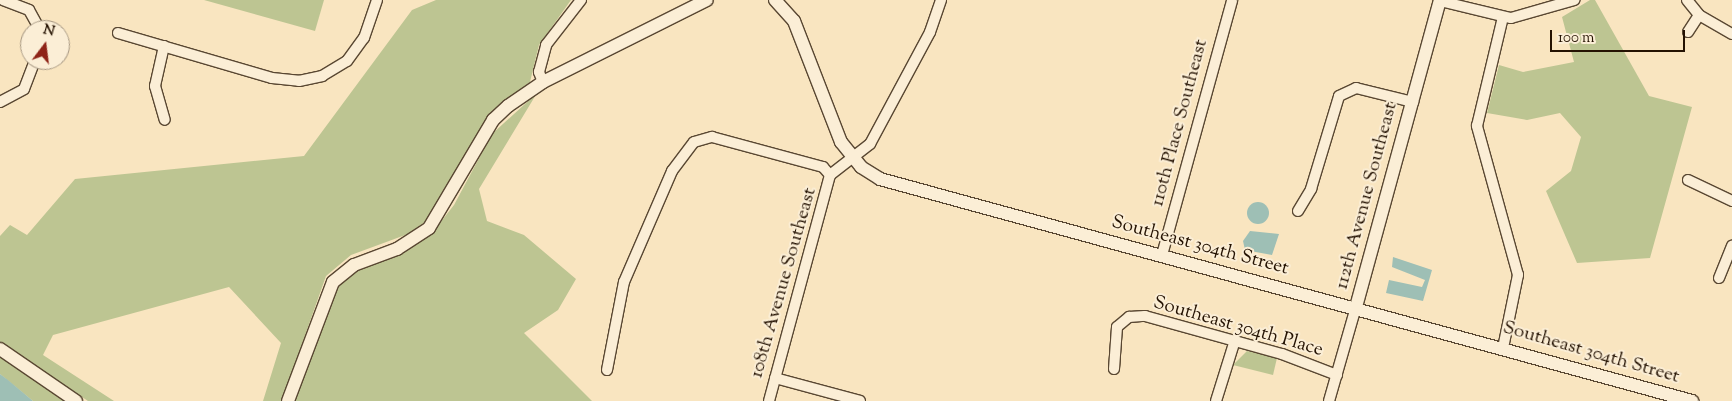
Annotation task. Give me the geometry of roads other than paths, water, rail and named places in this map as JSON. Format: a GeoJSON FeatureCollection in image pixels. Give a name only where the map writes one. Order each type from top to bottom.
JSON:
{"type":"FeatureCollection","features":[{"type":"Feature","properties":{"kind":"street"},"geometry":{"type":"LineString","coordinates":[[3,0],[16,3],[34,15],[36,20]]}},
{"type":"Feature","properties":{"kind":"street"},"geometry":{"type":"LineString","coordinates":[[118,33],[281,80],[309,79],[335,70],[357,49],[376,0]]}},
{"type":"Feature","properties":{"kind":"street"},"geometry":{"type":"LineString","coordinates":[[543,82],[539,72],[546,45],[581,0]]}},
{"type":"Feature","properties":{"kind":"street"},"geometry":{"type":"LineString","coordinates":[[288,401],[333,282],[354,265],[397,249],[429,228],[493,120],[543,82],[707,0]]}},
{"type":"Feature","properties":{"kind":"street","name":"Southeast 304th Street"},"geometry":{"type":"LineString","coordinates":[[775,0],[794,21],[841,142],[853,158],[871,174],[890,182],[1356,307],[1692,401]]}},
{"type":"Feature","properties":{"kind":"street"},"geometry":{"type":"LineString","coordinates":[[607,370],[617,303],[666,184],[686,149],[712,137],[823,167],[830,175],[853,158],[879,128],[930,32],[941,0]]}},
{"type":"Feature","properties":{"kind":"street","name":"110th Place Southeast"},"geometry":{"type":"LineString","coordinates":[[1162,255],[1232,0]]}},
{"type":"Feature","properties":{"kind":"street"},"geometry":{"type":"LineString","coordinates":[[1440,0],[1503,17],[1526,16],[1574,0]]}},
{"type":"Feature","properties":{"kind":"street","name":"112th Avenue Southeast"},"geometry":{"type":"LineString","coordinates":[[1329,401],[1440,0]]}},
{"type":"Feature","properties":{"kind":"street"},"geometry":{"type":"LineString","coordinates":[[1687,0],[1699,15],[1732,34]]}},
{"type":"Feature","properties":{"kind":"street"},"geometry":{"type":"LineString","coordinates":[[1688,32],[1699,15]]}},
{"type":"Feature","properties":{"kind":"street"},"geometry":{"type":"LineString","coordinates":[[1503,17],[1477,126],[1518,275],[1503,348]]}},
{"type":"Feature","properties":{"kind":"street"},"geometry":{"type":"LineString","coordinates":[[164,46],[155,86],[165,120]]}},
{"type":"Feature","properties":{"kind":"street"},"geometry":{"type":"LineString","coordinates":[[0,102],[24,89],[31,70]]}},
{"type":"Feature","properties":{"kind":"street"},"geometry":{"type":"LineString","coordinates":[[1298,211],[1311,189],[1335,102],[1347,90],[1356,88],[1412,102]]}},
{"type":"Feature","properties":{"kind":"street","name":"108th Avenue Southeast"},"geometry":{"type":"LineString","coordinates":[[769,401],[830,175]]}},
{"type":"Feature","properties":{"kind":"street"},"geometry":{"type":"LineString","coordinates":[[1688,180],[1732,201]]}},
{"type":"Feature","properties":{"kind":"street"},"geometry":{"type":"LineString","coordinates":[[1719,278],[1732,245]]}},
{"type":"Feature","properties":{"kind":"street","name":"Southeast 304th Place"},"geometry":{"type":"LineString","coordinates":[[1114,369],[1115,335],[1129,317],[1145,316],[1235,340],[1337,375]]}},
{"type":"Feature","properties":{"kind":"street"},"geometry":{"type":"LineString","coordinates":[[1216,401],[1235,340]]}},
{"type":"Feature","properties":{"kind":"street"},"geometry":{"type":"LineString","coordinates":[[0,349],[76,401]]}},
{"type":"Feature","properties":{"kind":"street"},"geometry":{"type":"LineString","coordinates":[[775,378],[860,401]]}},
{"type":"Feature","properties":{"kind":"water"},"geometry":{"type":"Polygon","coordinates":[[[1258,202],[1266,205],[1269,213],[1266,221],[1258,224],[1250,221],[1247,213],[1250,205],[1258,202]]]}},
{"type":"Feature","properties":{"kind":"water"},"geometry":{"type":"Polygon","coordinates":[[[1250,231],[1279,234],[1272,255],[1245,250],[1243,241],[1250,231]]]}},
{"type":"Feature","properties":{"kind":"water"},"geometry":{"type":"Polygon","coordinates":[[[1393,257],[1432,270],[1423,301],[1386,293],[1389,280],[1422,287],[1425,280],[1392,267],[1393,257]]]}},
{"type":"Feature","properties":{"kind":"water"},"geometry":{"type":"Polygon","coordinates":[[[0,374],[8,380],[33,401],[0,401],[0,374]]]}}]}
